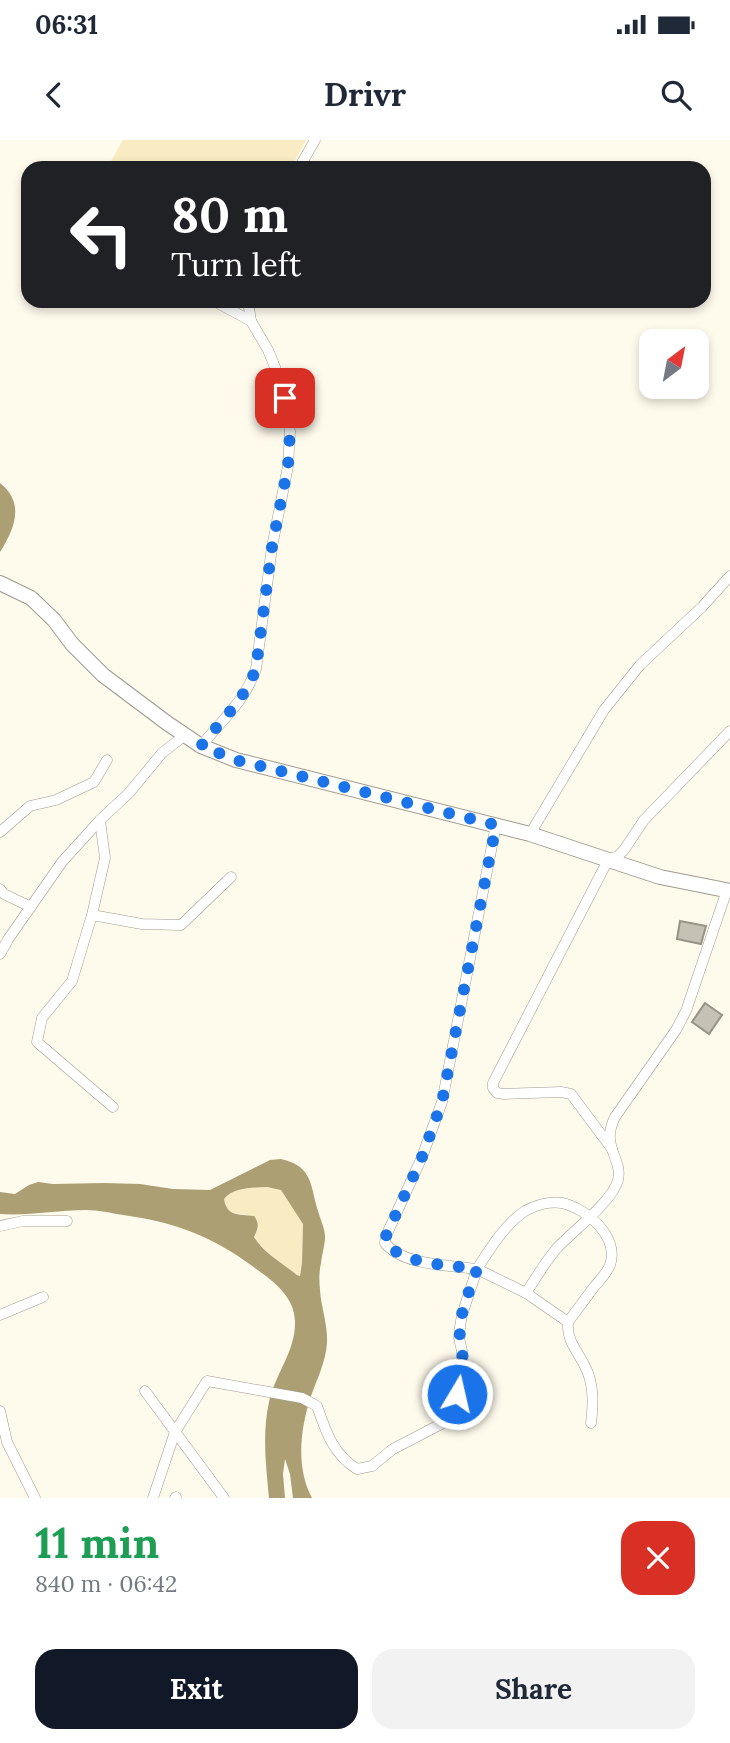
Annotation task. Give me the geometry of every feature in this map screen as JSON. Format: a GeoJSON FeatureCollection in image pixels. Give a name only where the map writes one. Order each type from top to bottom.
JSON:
{"type":"FeatureCollection","features":[{"type":"Feature","properties":{"kind":"street"},"geometry":{"type":"LineString","coordinates":[[303,161],[315,140]]}},
{"type":"Feature","properties":{"kind":"street"},"geometry":{"type":"LineString","coordinates":[[227,308],[251,321]]}},
{"type":"Feature","properties":{"kind":"street"},"geometry":{"type":"LineString","coordinates":[[201,746],[220,721],[237,705],[249,687],[256,668],[272,547],[288,466],[290,432],[283,390],[268,350],[251,321],[249,308]]}},
{"type":"Feature","properties":{"kind":"street"},"geometry":{"type":"LineString","coordinates":[[530,834],[604,710],[640,665],[702,607],[730,576]]}},
{"type":"Feature","properties":{"kind":"street"},"geometry":{"type":"LineString","coordinates":[[4,585],[31,598],[103,675],[201,746],[236,760],[530,834],[660,877],[728,890],[686,1011],[610,1127],[611,1149],[619,1170],[614,1189],[590,1217],[558,1247],[526,1293]]}},
{"type":"Feature","properties":{"kind":"street"},"geometry":{"type":"LineString","coordinates":[[611,1149],[571,1094],[503,1094],[493,1088],[493,1083],[608,860],[618,856],[644,820],[730,731]]}},
{"type":"Feature","properties":{"kind":"street"},"geometry":{"type":"LineString","coordinates":[[0,954],[62,862],[129,793],[162,752],[185,735]]}},
{"type":"Feature","properties":{"kind":"street"},"geometry":{"type":"LineString","coordinates":[[0,832],[30,806],[56,800],[93,782],[107,760]]}},
{"type":"Feature","properties":{"kind":"street"},"geometry":{"type":"LineString","coordinates":[[100,820],[105,858],[92,915],[72,981],[43,1018],[37,1042],[113,1107]]}},
{"type":"Feature","properties":{"kind":"street"},"geometry":{"type":"LineString","coordinates":[[496,825],[442,1102],[422,1157],[385,1242],[390,1249],[411,1259],[477,1269],[526,1293],[568,1322]]}},
{"type":"Feature","properties":{"kind":"street"},"geometry":{"type":"LineString","coordinates":[[92,915],[142,924],[181,925],[231,877]]}},
{"type":"Feature","properties":{"kind":"street"},"geometry":{"type":"LineString","coordinates":[[0,889],[4,894],[31,907]]}},
{"type":"Feature","properties":{"kind":"street"},"geometry":{"type":"LineString","coordinates":[[153,1498],[175,1432],[207,1381],[302,1398],[317,1406],[327,1436],[344,1461],[357,1469],[372,1466],[393,1449],[443,1423],[452,1410],[462,1376],[460,1327],[477,1269],[507,1227],[525,1211],[541,1204],[559,1203],[573,1206],[600,1226],[611,1248],[610,1265],[568,1322],[567,1332],[588,1373],[592,1392],[591,1423]]}},
{"type":"Feature","properties":{"kind":"street"},"geometry":{"type":"LineString","coordinates":[[0,1226],[23,1220],[67,1222]]}},
{"type":"Feature","properties":{"kind":"street"},"geometry":{"type":"LineString","coordinates":[[0,1315],[44,1297]]}},
{"type":"Feature","properties":{"kind":"street"},"geometry":{"type":"LineString","coordinates":[[145,1391],[224,1498]]}},
{"type":"Feature","properties":{"kind":"street"},"geometry":{"type":"LineString","coordinates":[[0,1411],[7,1442],[35,1498]]}},
{"type":"Feature","properties":{"kind":"shaded area"},"geometry":{"type":"Polygon","coordinates":[[[123,140],[306,140],[295,161],[111,161],[123,140]]]}},
{"type":"Feature","properties":{"kind":"shaded area"},"geometry":{"type":"Polygon","coordinates":[[[0,483],[13,499],[15,516],[10,534],[0,552],[0,483]]]}},
{"type":"Feature","properties":{"kind":"shaded area"},"geometry":{"type":"Polygon","coordinates":[[[270,1160],[291,1162],[305,1172],[325,1234],[319,1280],[327,1343],[307,1411],[301,1449],[304,1474],[312,1498],[293,1498],[285,1459],[285,1498],[269,1498],[265,1450],[267,1414],[272,1392],[289,1352],[295,1321],[291,1304],[275,1284],[224,1247],[176,1226],[91,1210],[0,1214],[0,1192],[15,1194],[38,1182],[140,1184],[173,1189],[210,1190],[270,1160]],[[267,1187],[244,1189],[233,1192],[224,1199],[231,1212],[254,1216],[258,1226],[254,1237],[258,1243],[300,1276],[303,1224],[281,1190],[267,1187]]]}},
{"type":"Feature","properties":{"kind":"shaded area"},"geometry":{"type":"Polygon","coordinates":[[[267,1187],[281,1190],[303,1224],[300,1276],[275,1259],[254,1236],[258,1230],[257,1220],[233,1212],[226,1206],[224,1199],[233,1192],[267,1187]]]}},
{"type":"Feature","properties":{"kind":"building"},"geometry":{"type":"Polygon","coordinates":[[[680,921],[706,926],[701,944],[677,939],[680,921]]]}},
{"type":"Feature","properties":{"kind":"building"},"geometry":{"type":"Polygon","coordinates":[[[705,1003],[722,1015],[709,1034],[692,1022],[705,1003]]]}},
{"type":"Feature","properties":{"kind":"route"},"geometry":{"type":"LineString","coordinates":[[285,398],[290,449],[272,547],[256,668],[249,687],[237,705],[220,721],[201,746],[236,760],[496,825],[442,1102],[422,1157],[385,1242],[390,1249],[411,1259],[477,1269],[460,1327],[462,1376],[457,1394]]}}]}
